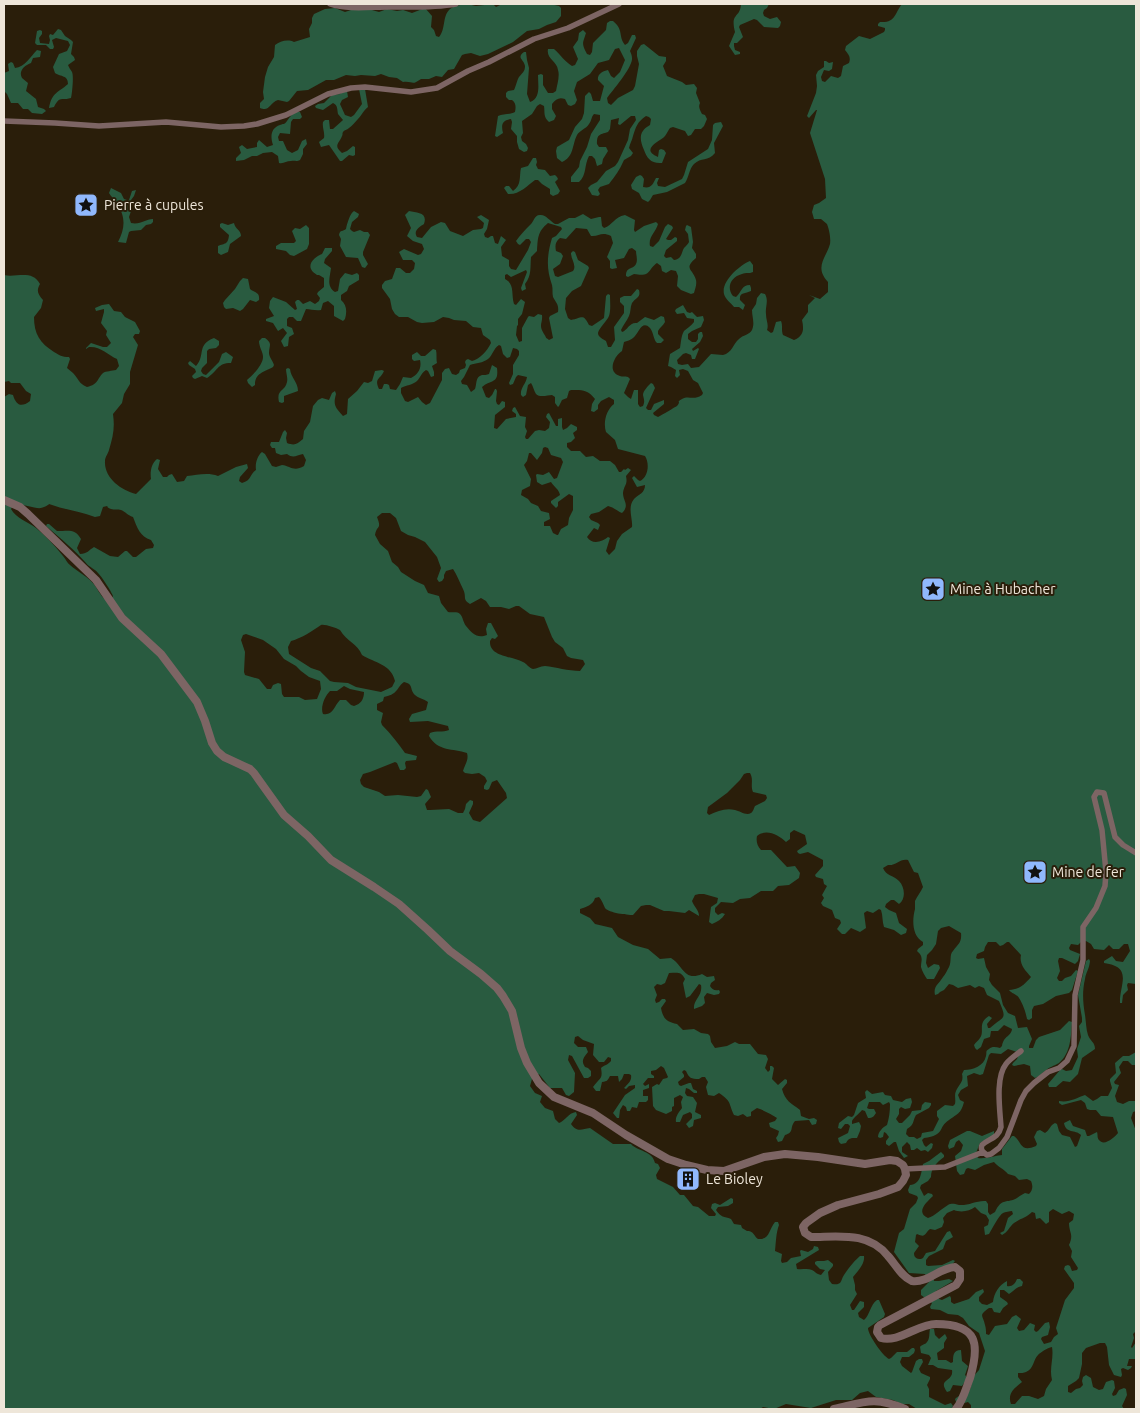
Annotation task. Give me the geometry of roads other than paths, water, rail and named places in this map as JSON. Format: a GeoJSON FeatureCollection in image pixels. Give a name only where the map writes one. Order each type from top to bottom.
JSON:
{"type":"FeatureCollection","features":[{"type":"Feature","properties":{"kind":"street"},"geometry":{"type":"LineString","coordinates":[[330,4],[359,7],[417,7],[456,4]]}},
{"type":"Feature","properties":{"kind":"street"},"geometry":{"type":"LineString","coordinates":[[4,121],[99,126],[161,122],[221,127],[257,124],[286,115],[325,95],[347,88],[365,87],[413,92],[437,88],[534,39],[564,30],[619,4]]}},
{"type":"Feature","properties":{"kind":"street"},"geometry":{"type":"LineString","coordinates":[[4,500],[22,508],[96,580],[122,618],[161,654],[197,702],[212,743],[219,752],[252,771],[284,815],[331,860],[399,904],[450,951],[497,988],[504,996],[513,1013],[521,1048],[527,1063],[539,1083],[554,1097],[596,1115],[668,1159],[692,1167],[717,1172],[727,1171],[764,1157],[785,1154],[865,1164],[885,1160],[901,1163],[905,1169],[904,1179],[896,1188],[834,1206],[806,1222],[804,1230],[811,1237],[844,1236],[869,1242],[883,1251],[901,1274],[912,1282],[919,1282],[949,1268],[955,1267],[958,1269],[961,1277],[958,1283],[882,1324],[878,1327],[877,1332],[881,1338],[889,1339],[922,1326],[937,1324],[958,1327],[969,1333],[975,1343],[975,1359],[962,1399],[956,1409]]}},
{"type":"Feature","properties":{"kind":"street"},"geometry":{"type":"LineString","coordinates":[[1021,1051],[1002,1070],[1000,1083],[1001,1127],[996,1137],[982,1145],[983,1152],[987,1155],[999,1148],[1007,1137],[1020,1100],[1026,1091],[1048,1072],[1059,1068],[1067,1060],[1074,1046],[1075,995],[1083,960],[1083,927],[1096,908],[1105,886],[1106,872],[1102,830],[1094,797],[1097,792],[1104,793],[1115,837],[1123,846],[1136,853]]}},
{"type":"Feature","properties":{"kind":"street"},"geometry":{"type":"LineString","coordinates":[[905,1169],[945,1167],[983,1152]]}},
{"type":"Feature","properties":{"kind":"street"},"geometry":{"type":"LineString","coordinates":[[834,1409],[859,1402],[871,1401],[906,1409]]}},
{"type":"Feature","properties":{"kind":"place","name":"Pierre à cupules"},"geometry":{"type":"Point","coordinates":[86,205]}},
{"type":"Feature","properties":{"kind":"place","name":"Mine à Hubacher"},"geometry":{"type":"Point","coordinates":[933,589]}},
{"type":"Feature","properties":{"kind":"place","name":"Mine de fer"},"geometry":{"type":"Point","coordinates":[1035,872]}},
{"type":"Feature","properties":{"kind":"place","name":"Le Bioley"},"geometry":{"type":"Point","coordinates":[688,1179]}}]}
